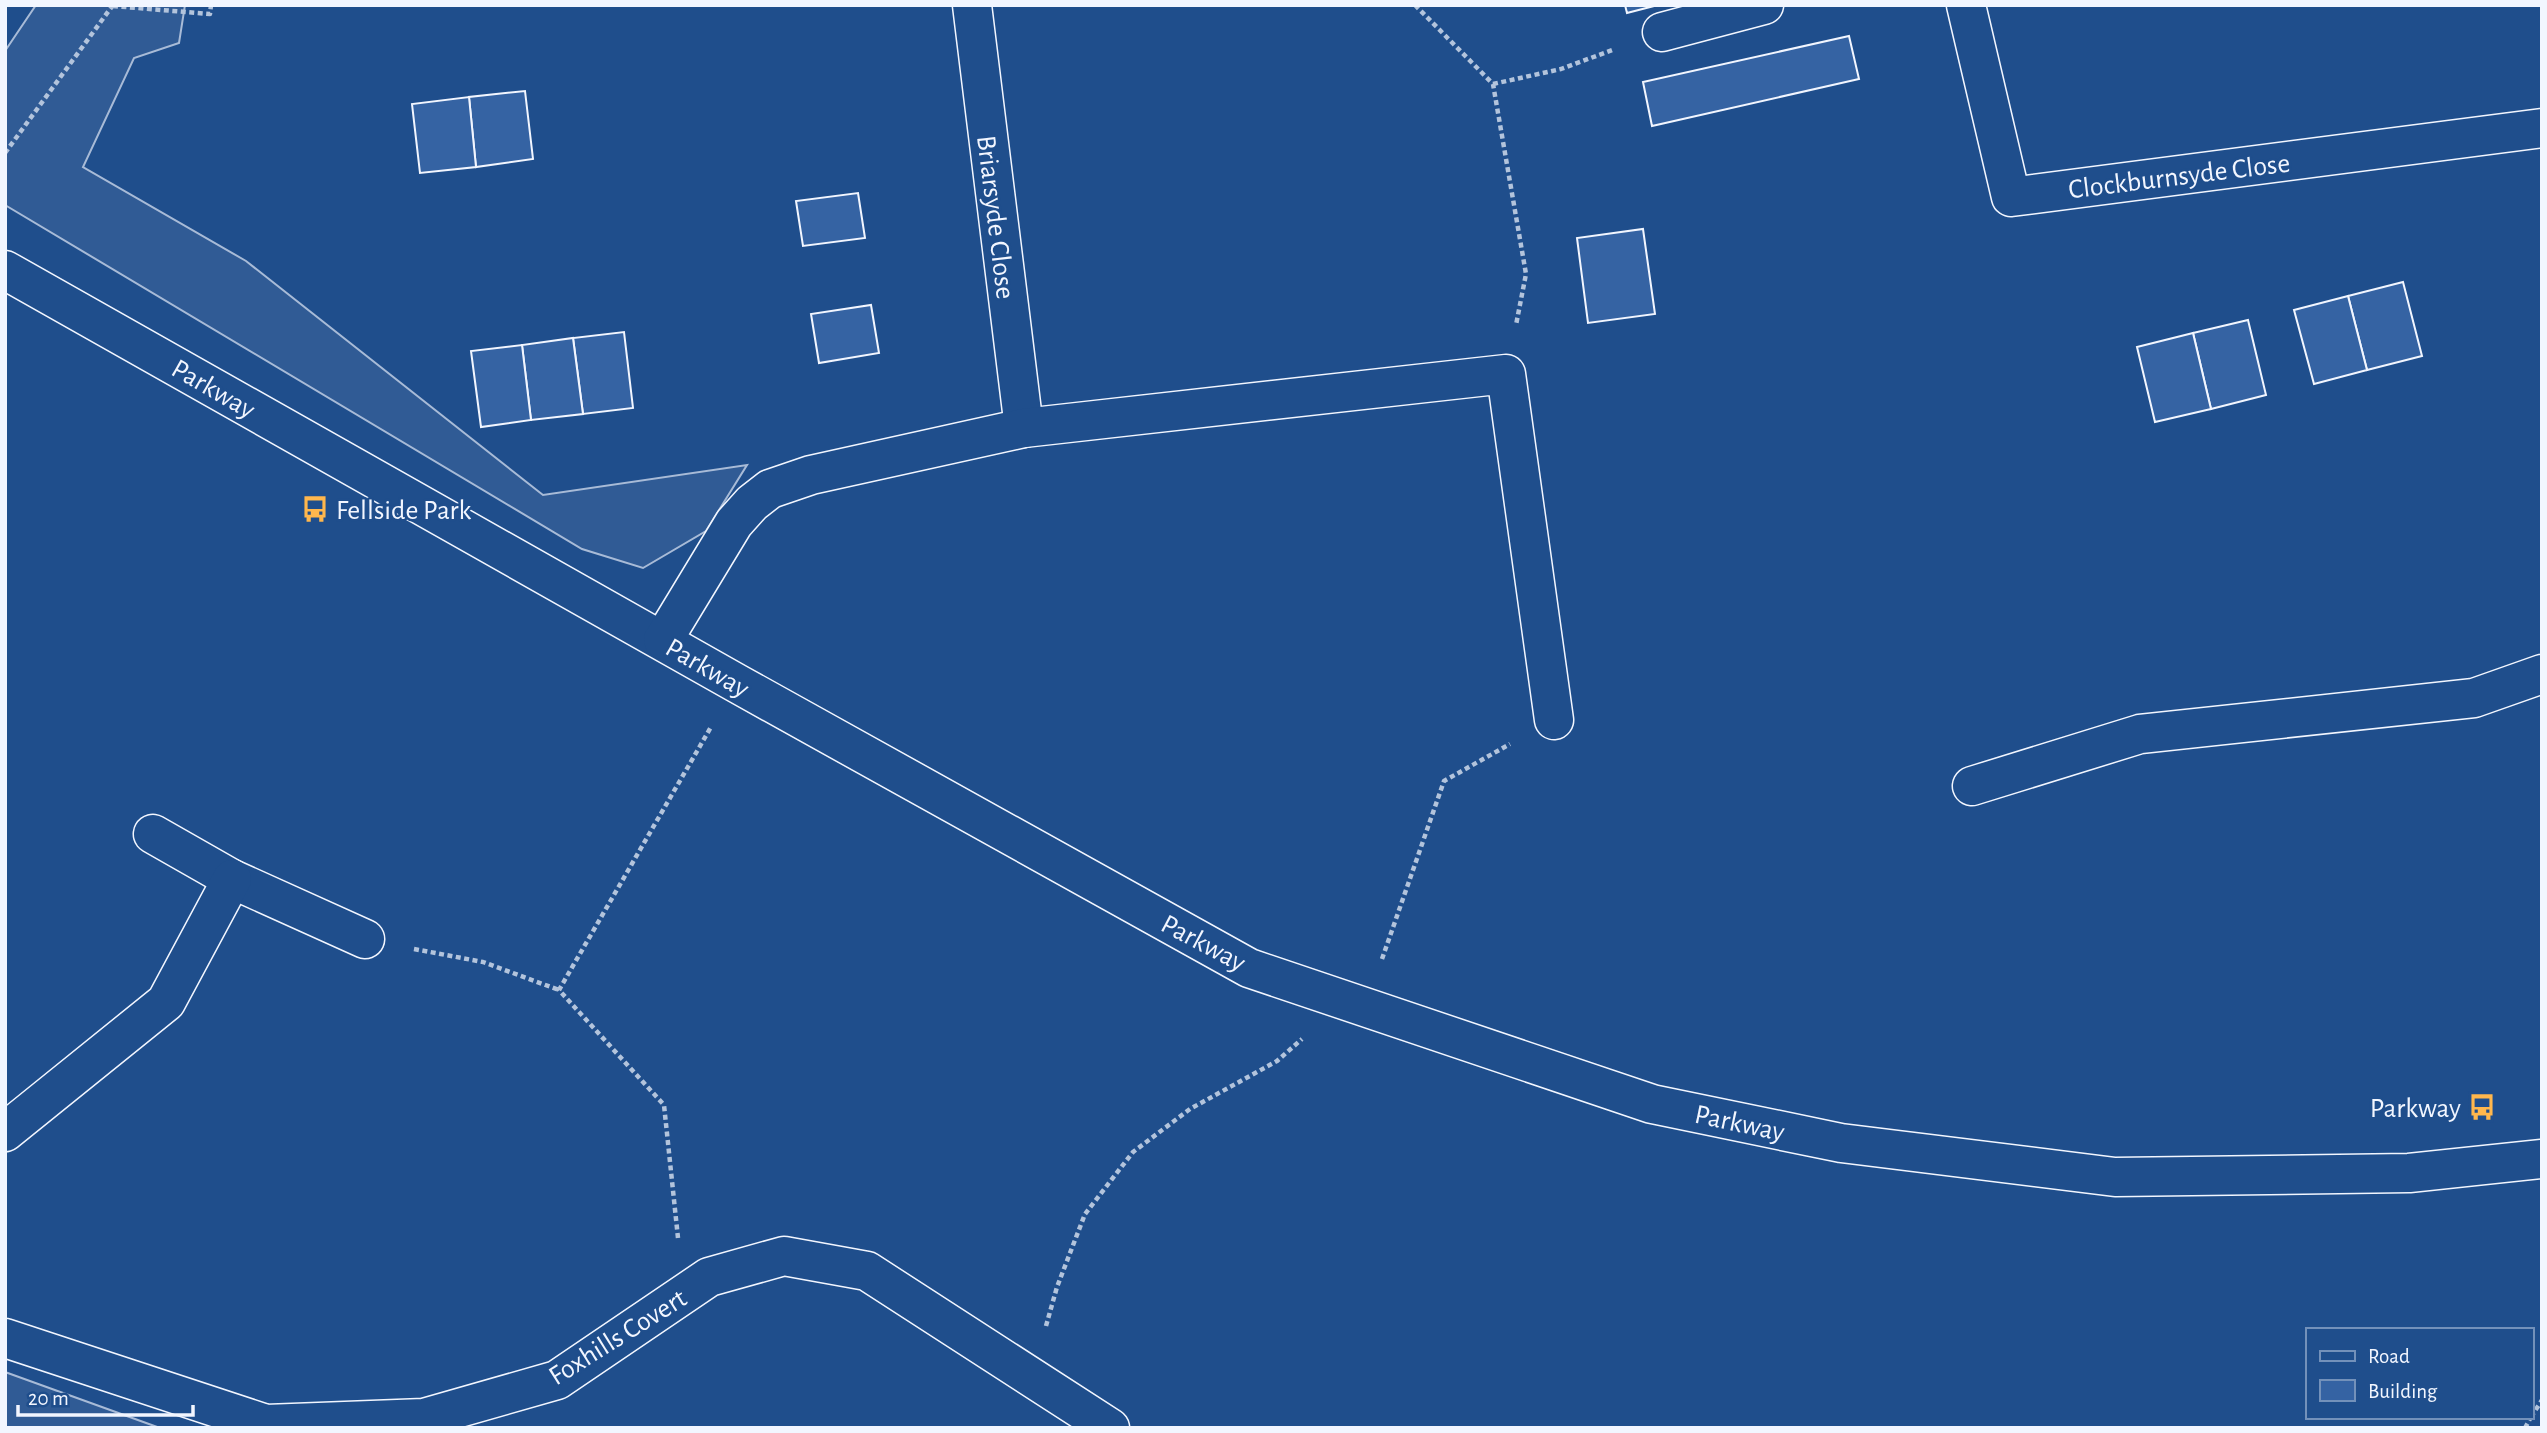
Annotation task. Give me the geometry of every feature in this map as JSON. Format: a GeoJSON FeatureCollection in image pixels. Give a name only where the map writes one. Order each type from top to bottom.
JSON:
{"type":"FeatureCollection","features":[{"type":"Feature","properties":{"kind":"street","name":"Briarsyde Close"},"geometry":{"type":"LineString","coordinates":[[972,5],[1024,428]]}},
{"type":"Feature","properties":{"kind":"street"},"geometry":{"type":"LineString","coordinates":[[1662,32],[1764,5]]}},
{"type":"Feature","properties":{"kind":"street","name":"Clockburnsyde Close"},"geometry":{"type":"LineString","coordinates":[[1966,5],[2011,197],[2542,128]]}},
{"type":"Feature","properties":{"kind":"street","name":"Parkway"},"geometry":{"type":"LineString","coordinates":[[5,270],[1038,853],[1249,968],[1652,1104],[1841,1143],[2115,1178],[2409,1173],[2542,1159]]}},
{"type":"Feature","properties":{"kind":"street"},"geometry":{"type":"LineString","coordinates":[[663,640],[734,523],[752,503],[770,489],[811,475],[1024,428],[1506,374],[1554,720]]}},
{"type":"Feature","properties":{"kind":"street"},"geometry":{"type":"LineString","coordinates":[[1972,786],[2140,734],[2474,698],[2542,674]]}},
{"type":"Feature","properties":{"kind":"street"},"geometry":{"type":"LineString","coordinates":[[153,834],[232,878],[365,939]]}},
{"type":"Feature","properties":{"kind":"street"},"geometry":{"type":"LineString","coordinates":[[5,1132],[166,1002],[232,878]]}},
{"type":"Feature","properties":{"kind":"street","name":"Foxhills Covert"},"geometry":{"type":"LineString","coordinates":[[5,1338],[266,1424],[424,1418],[557,1380],[709,1277],[784,1256],[867,1271],[1111,1428]]}},
{"type":"Feature","properties":{"kind":"path"},"geometry":{"type":"LineString","coordinates":[[5,153],[113,6],[211,14],[211,5]]}},
{"type":"Feature","properties":{"kind":"path"},"geometry":{"type":"LineString","coordinates":[[1415,5],[1493,84],[1526,274],[1506,374]]}},
{"type":"Feature","properties":{"kind":"path"},"geometry":{"type":"LineString","coordinates":[[1493,84],[1561,69],[1662,32]]}},
{"type":"Feature","properties":{"kind":"path"},"geometry":{"type":"LineString","coordinates":[[1032,1377],[1057,1287],[1085,1214],[1133,1152],[1190,1109],[1277,1061],[1345,1000],[1381,962],[1444,781],[1554,720]]}},
{"type":"Feature","properties":{"kind":"path"},"geometry":{"type":"LineString","coordinates":[[559,990],[689,762]]}},
{"type":"Feature","properties":{"kind":"path"},"geometry":{"type":"LineString","coordinates":[[365,939],[483,962],[559,990],[664,1105],[677,1235],[691,1289]]}},
{"type":"Feature","properties":{"kind":"shaded area"},"geometry":{"type":"Polygon","coordinates":[[[36,5],[185,5],[179,43],[134,58],[83,167],[246,261],[543,495],[747,465],[706,531],[643,568],[582,549],[5,205],[5,51],[36,5]]]}},
{"type":"Feature","properties":{"kind":"shaded area"},"geometry":{"type":"Polygon","coordinates":[[[5,1372],[160,1428],[5,1428],[5,1372]]]}},
{"type":"Feature","properties":{"kind":"building"},"geometry":{"type":"Polygon","coordinates":[[[1625,5],[1658,5],[1627,13],[1625,5]]]}},
{"type":"Feature","properties":{"kind":"building"},"geometry":{"type":"Polygon","coordinates":[[[1849,36],[1859,79],[1652,126],[1643,82],[1849,36]]]}},
{"type":"Feature","properties":{"kind":"building"},"geometry":{"type":"Polygon","coordinates":[[[525,91],[533,159],[476,167],[469,97],[525,91]]]}},
{"type":"Feature","properties":{"kind":"building"},"geometry":{"type":"Polygon","coordinates":[[[469,97],[476,167],[420,173],[412,104],[469,97]]]}},
{"type":"Feature","properties":{"kind":"building"},"geometry":{"type":"Polygon","coordinates":[[[858,193],[865,238],[803,246],[796,201],[858,193]]]}},
{"type":"Feature","properties":{"kind":"building"},"geometry":{"type":"Polygon","coordinates":[[[1643,229],[1655,314],[1588,323],[1577,238],[1643,229]]]}},
{"type":"Feature","properties":{"kind":"building"},"geometry":{"type":"Polygon","coordinates":[[[2403,282],[2422,356],[2367,370],[2348,296],[2403,282]]]}},
{"type":"Feature","properties":{"kind":"building"},"geometry":{"type":"Polygon","coordinates":[[[2348,296],[2367,370],[2314,384],[2294,310],[2348,296]]]}},
{"type":"Feature","properties":{"kind":"building"},"geometry":{"type":"Polygon","coordinates":[[[871,305],[879,353],[819,363],[811,314],[871,305]]]}},
{"type":"Feature","properties":{"kind":"building"},"geometry":{"type":"Polygon","coordinates":[[[2248,320],[2266,395],[2211,409],[2193,333],[2248,320]]]}},
{"type":"Feature","properties":{"kind":"building"},"geometry":{"type":"Polygon","coordinates":[[[624,332],[633,408],[583,414],[573,338],[624,332]]]}},
{"type":"Feature","properties":{"kind":"building"},"geometry":{"type":"Polygon","coordinates":[[[2193,333],[2211,409],[2155,422],[2137,347],[2193,333]]]}},
{"type":"Feature","properties":{"kind":"building"},"geometry":{"type":"Polygon","coordinates":[[[573,338],[583,414],[531,420],[522,345],[573,338]]]}},
{"type":"Feature","properties":{"kind":"building"},"geometry":{"type":"Polygon","coordinates":[[[522,345],[531,420],[481,427],[471,351],[522,345]]]}},
{"type":"Feature","properties":{"kind":"place","name":"Fellside Park"},"geometry":{"type":"Point","coordinates":[315,509]}},
{"type":"Feature","properties":{"kind":"place","name":"Parkway"},"geometry":{"type":"Point","coordinates":[2482,1107]}}]}
